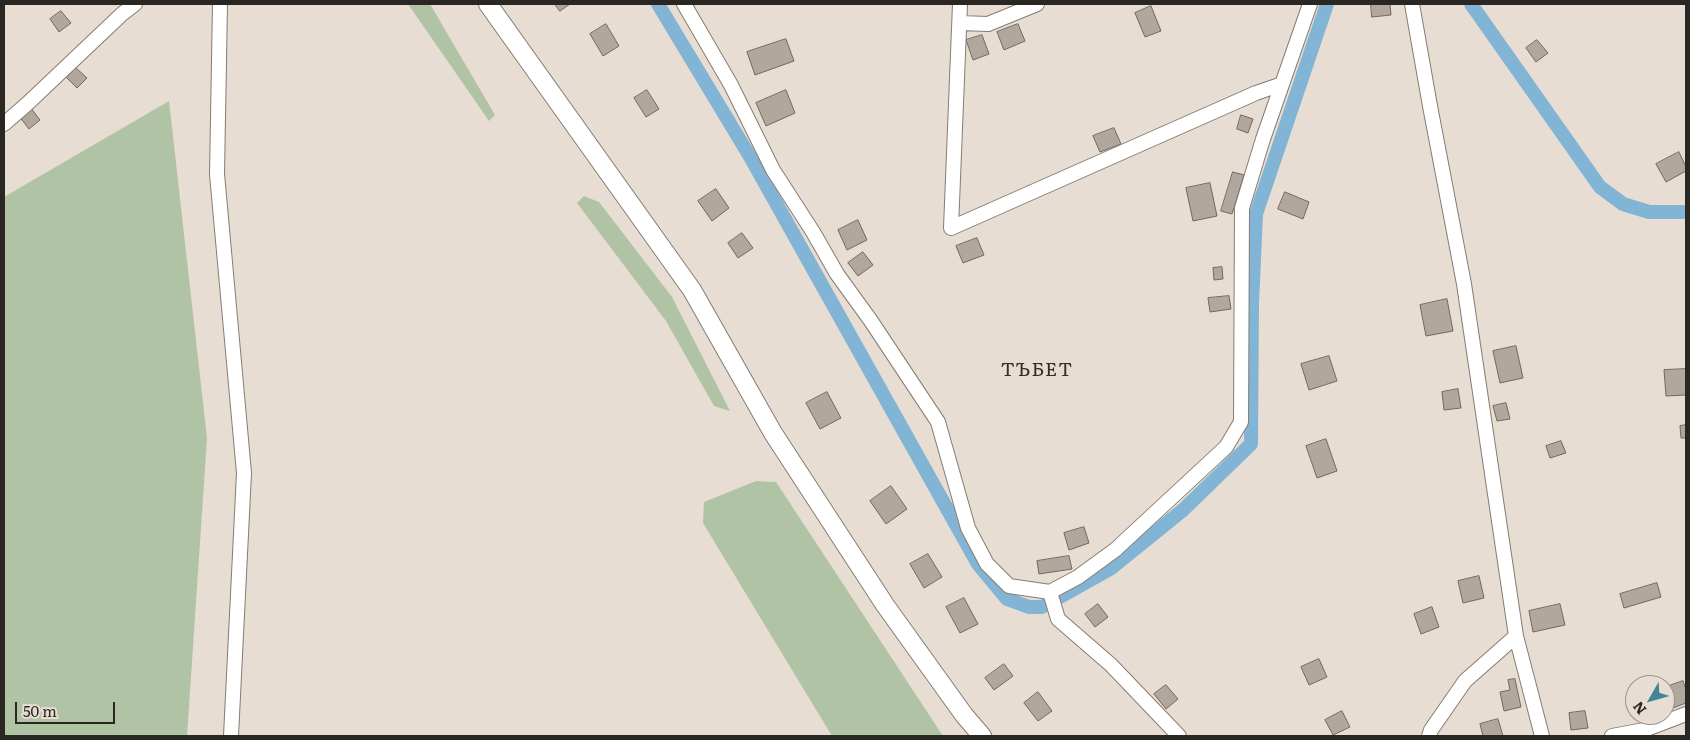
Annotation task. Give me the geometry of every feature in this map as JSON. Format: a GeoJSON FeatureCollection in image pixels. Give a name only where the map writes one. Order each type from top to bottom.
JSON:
{"type":"FeatureCollection","features":[{"type":"Feature","properties":{"kind":"main road"},"geometry":{"type":"LineString","coordinates":[[488,4],[692,290],[773,432],[885,605],[964,715],[982,736]]}},
{"type":"Feature","properties":{"kind":"street"},"geometry":{"type":"LineString","coordinates":[[4,124],[135,4]]}},
{"type":"Feature","properties":{"kind":"street"},"geometry":{"type":"LineString","coordinates":[[220,4],[217,174],[244,473],[231,736]]}},
{"type":"Feature","properties":{"kind":"street"},"geometry":{"type":"LineString","coordinates":[[684,4],[731,85],[773,170],[813,232],[836,274],[871,321],[938,422],[968,528],[987,564],[1009,586],[1050,592],[1078,577],[1114,550],[1226,447],[1241,422],[1242,208],[1263,139],[1310,4]]}},
{"type":"Feature","properties":{"kind":"street"},"geometry":{"type":"LineString","coordinates":[[960,4],[951,228],[1256,93],[1282,84]]}},
{"type":"Feature","properties":{"kind":"street"},"geometry":{"type":"LineString","coordinates":[[960,23],[988,24],[1037,4]]}},
{"type":"Feature","properties":{"kind":"street"},"geometry":{"type":"LineString","coordinates":[[1412,4],[1464,284],[1516,636],[1542,736]]}},
{"type":"Feature","properties":{"kind":"street"},"geometry":{"type":"LineString","coordinates":[[1050,592],[1058,619],[1111,666],[1179,736]]}},
{"type":"Feature","properties":{"kind":"street"},"geometry":{"type":"LineString","coordinates":[[1429,736],[1431,730],[1465,681],[1516,636]]}},
{"type":"Feature","properties":{"kind":"street"},"geometry":{"type":"LineString","coordinates":[[1612,736],[1644,730],[1686,714]]}},
{"type":"Feature","properties":{"kind":"green space"},"geometry":{"type":"Polygon","coordinates":[[[408,4],[430,4],[495,115],[489,121],[408,4]]]}},
{"type":"Feature","properties":{"kind":"green space"},"geometry":{"type":"Polygon","coordinates":[[[169,101],[207,438],[187,736],[4,736],[4,197],[169,101]]]}},
{"type":"Feature","properties":{"kind":"green space"},"geometry":{"type":"Polygon","coordinates":[[[584,196],[599,202],[672,297],[730,411],[714,406],[666,321],[577,203],[584,196]]]}},
{"type":"Feature","properties":{"kind":"green space"},"geometry":{"type":"Polygon","coordinates":[[[756,481],[776,482],[943,736],[832,736],[703,523],[704,502],[756,481]]]}},
{"type":"Feature","properties":{"kind":"building"},"geometry":{"type":"Polygon","coordinates":[[[555,4],[570,4],[560,11],[555,4]]]}},
{"type":"Feature","properties":{"kind":"building"},"geometry":{"type":"Polygon","coordinates":[[[1371,4],[1390,4],[1391,15],[1372,17],[1371,4]]]}},
{"type":"Feature","properties":{"kind":"building"},"geometry":{"type":"Polygon","coordinates":[[[1151,6],[1161,31],[1145,37],[1135,13],[1151,6]]]}},
{"type":"Feature","properties":{"kind":"building"},"geometry":{"type":"Polygon","coordinates":[[[61,11],[71,23],[59,32],[50,19],[61,11]]]}},
{"type":"Feature","properties":{"kind":"building"},"geometry":{"type":"Polygon","coordinates":[[[606,24],[619,46],[603,56],[590,34],[606,24]]]}},
{"type":"Feature","properties":{"kind":"building"},"geometry":{"type":"Polygon","coordinates":[[[1018,24],[1025,41],[1004,50],[997,32],[1018,24]]]}},
{"type":"Feature","properties":{"kind":"building"},"geometry":{"type":"Polygon","coordinates":[[[982,35],[989,54],[973,60],[966,40],[982,35]]]}},
{"type":"Feature","properties":{"kind":"building"},"geometry":{"type":"Polygon","coordinates":[[[786,39],[794,61],[755,75],[747,52],[786,39]]]}},
{"type":"Feature","properties":{"kind":"building"},"geometry":{"type":"Polygon","coordinates":[[[1537,40],[1548,53],[1536,62],[1526,48],[1537,40]]]}},
{"type":"Feature","properties":{"kind":"building"},"geometry":{"type":"Polygon","coordinates":[[[75,67],[87,78],[77,88],[65,76],[75,67]]]}},
{"type":"Feature","properties":{"kind":"building"},"geometry":{"type":"Polygon","coordinates":[[[647,90],[659,109],[646,117],[634,98],[647,90]]]}},
{"type":"Feature","properties":{"kind":"building"},"geometry":{"type":"Polygon","coordinates":[[[786,90],[795,113],[766,126],[756,103],[786,90]]]}},
{"type":"Feature","properties":{"kind":"building"},"geometry":{"type":"Polygon","coordinates":[[[30,107],[40,120],[29,129],[19,116],[30,107]]]}},
{"type":"Feature","properties":{"kind":"building"},"geometry":{"type":"Polygon","coordinates":[[[1241,115],[1253,119],[1248,133],[1237,129],[1241,115]]]}},
{"type":"Feature","properties":{"kind":"building"},"geometry":{"type":"Polygon","coordinates":[[[1114,128],[1121,144],[1100,152],[1093,136],[1114,128]]]}},
{"type":"Feature","properties":{"kind":"building"},"geometry":{"type":"Polygon","coordinates":[[[1679,152],[1686,171],[1666,182],[1656,164],[1679,152]]]}},
{"type":"Feature","properties":{"kind":"building"},"geometry":{"type":"Polygon","coordinates":[[[1233,172],[1244,175],[1232,214],[1221,211],[1233,172]]]}},
{"type":"Feature","properties":{"kind":"building"},"geometry":{"type":"Polygon","coordinates":[[[1210,183],[1217,216],[1193,221],[1186,188],[1210,183]]]}},
{"type":"Feature","properties":{"kind":"building"},"geometry":{"type":"Polygon","coordinates":[[[716,189],[729,208],[712,221],[698,201],[716,189]]]}},
{"type":"Feature","properties":{"kind":"building"},"geometry":{"type":"Polygon","coordinates":[[[1285,192],[1309,202],[1303,219],[1278,209],[1285,192]]]}},
{"type":"Feature","properties":{"kind":"building"},"geometry":{"type":"Polygon","coordinates":[[[858,220],[867,240],[847,250],[838,230],[858,220]]]}},
{"type":"Feature","properties":{"kind":"building"},"geometry":{"type":"Polygon","coordinates":[[[742,233],[753,248],[738,258],[728,243],[742,233]]]}},
{"type":"Feature","properties":{"kind":"building"},"geometry":{"type":"Polygon","coordinates":[[[977,238],[984,255],[963,263],[956,246],[977,238]]]}},
{"type":"Feature","properties":{"kind":"building"},"geometry":{"type":"Polygon","coordinates":[[[863,252],[873,265],[858,276],[848,263],[863,252]]]}},
{"type":"Feature","properties":{"kind":"building"},"geometry":{"type":"Polygon","coordinates":[[[1222,267],[1223,279],[1214,280],[1213,268],[1222,267]]]}},
{"type":"Feature","properties":{"kind":"building"},"geometry":{"type":"Polygon","coordinates":[[[1229,296],[1231,309],[1210,312],[1208,298],[1229,296]]]}},
{"type":"Feature","properties":{"kind":"building"},"geometry":{"type":"Polygon","coordinates":[[[1447,299],[1453,331],[1426,336],[1420,305],[1447,299]]]}},
{"type":"Feature","properties":{"kind":"building"},"geometry":{"type":"Polygon","coordinates":[[[1516,346],[1523,378],[1500,383],[1493,351],[1516,346]]]}},
{"type":"Feature","properties":{"kind":"building"},"geometry":{"type":"Polygon","coordinates":[[[1329,356],[1337,381],[1309,390],[1301,364],[1329,356]]]}},
{"type":"Feature","properties":{"kind":"building"},"geometry":{"type":"Polygon","coordinates":[[[1686,369],[1686,395],[1666,396],[1664,370],[1686,369]]]}},
{"type":"Feature","properties":{"kind":"building"},"geometry":{"type":"Polygon","coordinates":[[[1458,389],[1461,408],[1444,410],[1442,392],[1458,389]]]}},
{"type":"Feature","properties":{"kind":"building"},"geometry":{"type":"Polygon","coordinates":[[[827,392],[841,418],[820,429],[806,403],[827,392]]]}},
{"type":"Feature","properties":{"kind":"building"},"geometry":{"type":"Polygon","coordinates":[[[1506,403],[1510,419],[1497,421],[1493,406],[1506,403]]]}},
{"type":"Feature","properties":{"kind":"building"},"geometry":{"type":"Polygon","coordinates":[[[1686,425],[1686,438],[1681,438],[1680,426],[1686,425]]]}},
{"type":"Feature","properties":{"kind":"building"},"geometry":{"type":"Polygon","coordinates":[[[1326,439],[1337,471],[1317,478],[1306,446],[1326,439]]]}},
{"type":"Feature","properties":{"kind":"building"},"geometry":{"type":"Polygon","coordinates":[[[1561,441],[1566,453],[1550,458],[1546,446],[1561,441]]]}},
{"type":"Feature","properties":{"kind":"building"},"geometry":{"type":"Polygon","coordinates":[[[891,486],[907,509],[886,524],[870,501],[891,486]]]}},
{"type":"Feature","properties":{"kind":"building"},"geometry":{"type":"Polygon","coordinates":[[[1084,527],[1089,543],[1069,550],[1064,533],[1084,527]]]}},
{"type":"Feature","properties":{"kind":"building"},"geometry":{"type":"Polygon","coordinates":[[[928,554],[942,577],[924,588],[910,564],[928,554]]]}},
{"type":"Feature","properties":{"kind":"building"},"geometry":{"type":"Polygon","coordinates":[[[1069,556],[1072,569],[1039,574],[1037,561],[1069,556]]]}},
{"type":"Feature","properties":{"kind":"building"},"geometry":{"type":"Polygon","coordinates":[[[1479,576],[1484,598],[1463,603],[1458,581],[1479,576]]]}},
{"type":"Feature","properties":{"kind":"building"},"geometry":{"type":"Polygon","coordinates":[[[1657,583],[1661,597],[1624,608],[1620,594],[1657,583]]]}},
{"type":"Feature","properties":{"kind":"building"},"geometry":{"type":"Polygon","coordinates":[[[964,598],[978,624],[960,633],[946,607],[964,598]]]}},
{"type":"Feature","properties":{"kind":"building"},"geometry":{"type":"Polygon","coordinates":[[[1098,604],[1108,617],[1095,627],[1085,614],[1098,604]]]}},
{"type":"Feature","properties":{"kind":"building"},"geometry":{"type":"Polygon","coordinates":[[[1560,604],[1565,625],[1533,632],[1529,611],[1560,604]]]}},
{"type":"Feature","properties":{"kind":"building"},"geometry":{"type":"Polygon","coordinates":[[[1432,607],[1439,627],[1421,634],[1414,614],[1432,607]]]}},
{"type":"Feature","properties":{"kind":"building"},"geometry":{"type":"Polygon","coordinates":[[[1319,659],[1327,677],[1309,685],[1301,667],[1319,659]]]}},
{"type":"Feature","properties":{"kind":"building"},"geometry":{"type":"Polygon","coordinates":[[[1004,664],[1013,676],[994,690],[985,678],[1004,664]]]}},
{"type":"Feature","properties":{"kind":"building"},"geometry":{"type":"Polygon","coordinates":[[[1515,679],[1521,707],[1504,711],[1500,692],[1510,690],[1508,680],[1515,679]]]}},
{"type":"Feature","properties":{"kind":"building"},"geometry":{"type":"Polygon","coordinates":[[[1683,681],[1686,689],[1686,703],[1675,707],[1675,684],[1683,681]]]}},
{"type":"Feature","properties":{"kind":"building"},"geometry":{"type":"Polygon","coordinates":[[[1166,685],[1178,699],[1166,709],[1154,694],[1166,685]]]}},
{"type":"Feature","properties":{"kind":"building"},"geometry":{"type":"Polygon","coordinates":[[[1038,692],[1052,711],[1038,721],[1024,703],[1038,692]]]}},
{"type":"Feature","properties":{"kind":"building"},"geometry":{"type":"Polygon","coordinates":[[[1342,711],[1350,727],[1333,735],[1325,720],[1342,711]]]}},
{"type":"Feature","properties":{"kind":"building"},"geometry":{"type":"Polygon","coordinates":[[[1585,711],[1588,728],[1571,730],[1569,713],[1585,711]]]}},
{"type":"Feature","properties":{"kind":"building"},"geometry":{"type":"Polygon","coordinates":[[[1498,719],[1503,736],[1483,736],[1480,724],[1498,719]]]}},
{"type":"Feature","properties":{"kind":"waterway"},"geometry":{"type":"LineString","coordinates":[[658,4],[752,160],[978,564],[1007,599],[1029,607],[1042,607],[1110,569],[1183,510],[1251,444],[1252,303],[1256,214],[1327,4]]}},
{"type":"Feature","properties":{"kind":"waterway"},"geometry":{"type":"LineString","coordinates":[[1471,4],[1600,187],[1623,204],[1649,212],[1686,212]]}},
{"type":"Feature","properties":{"kind":"district","name":"ТЪБЕТ"},"geometry":{"type":"Point","coordinates":[1037,370]}}]}
